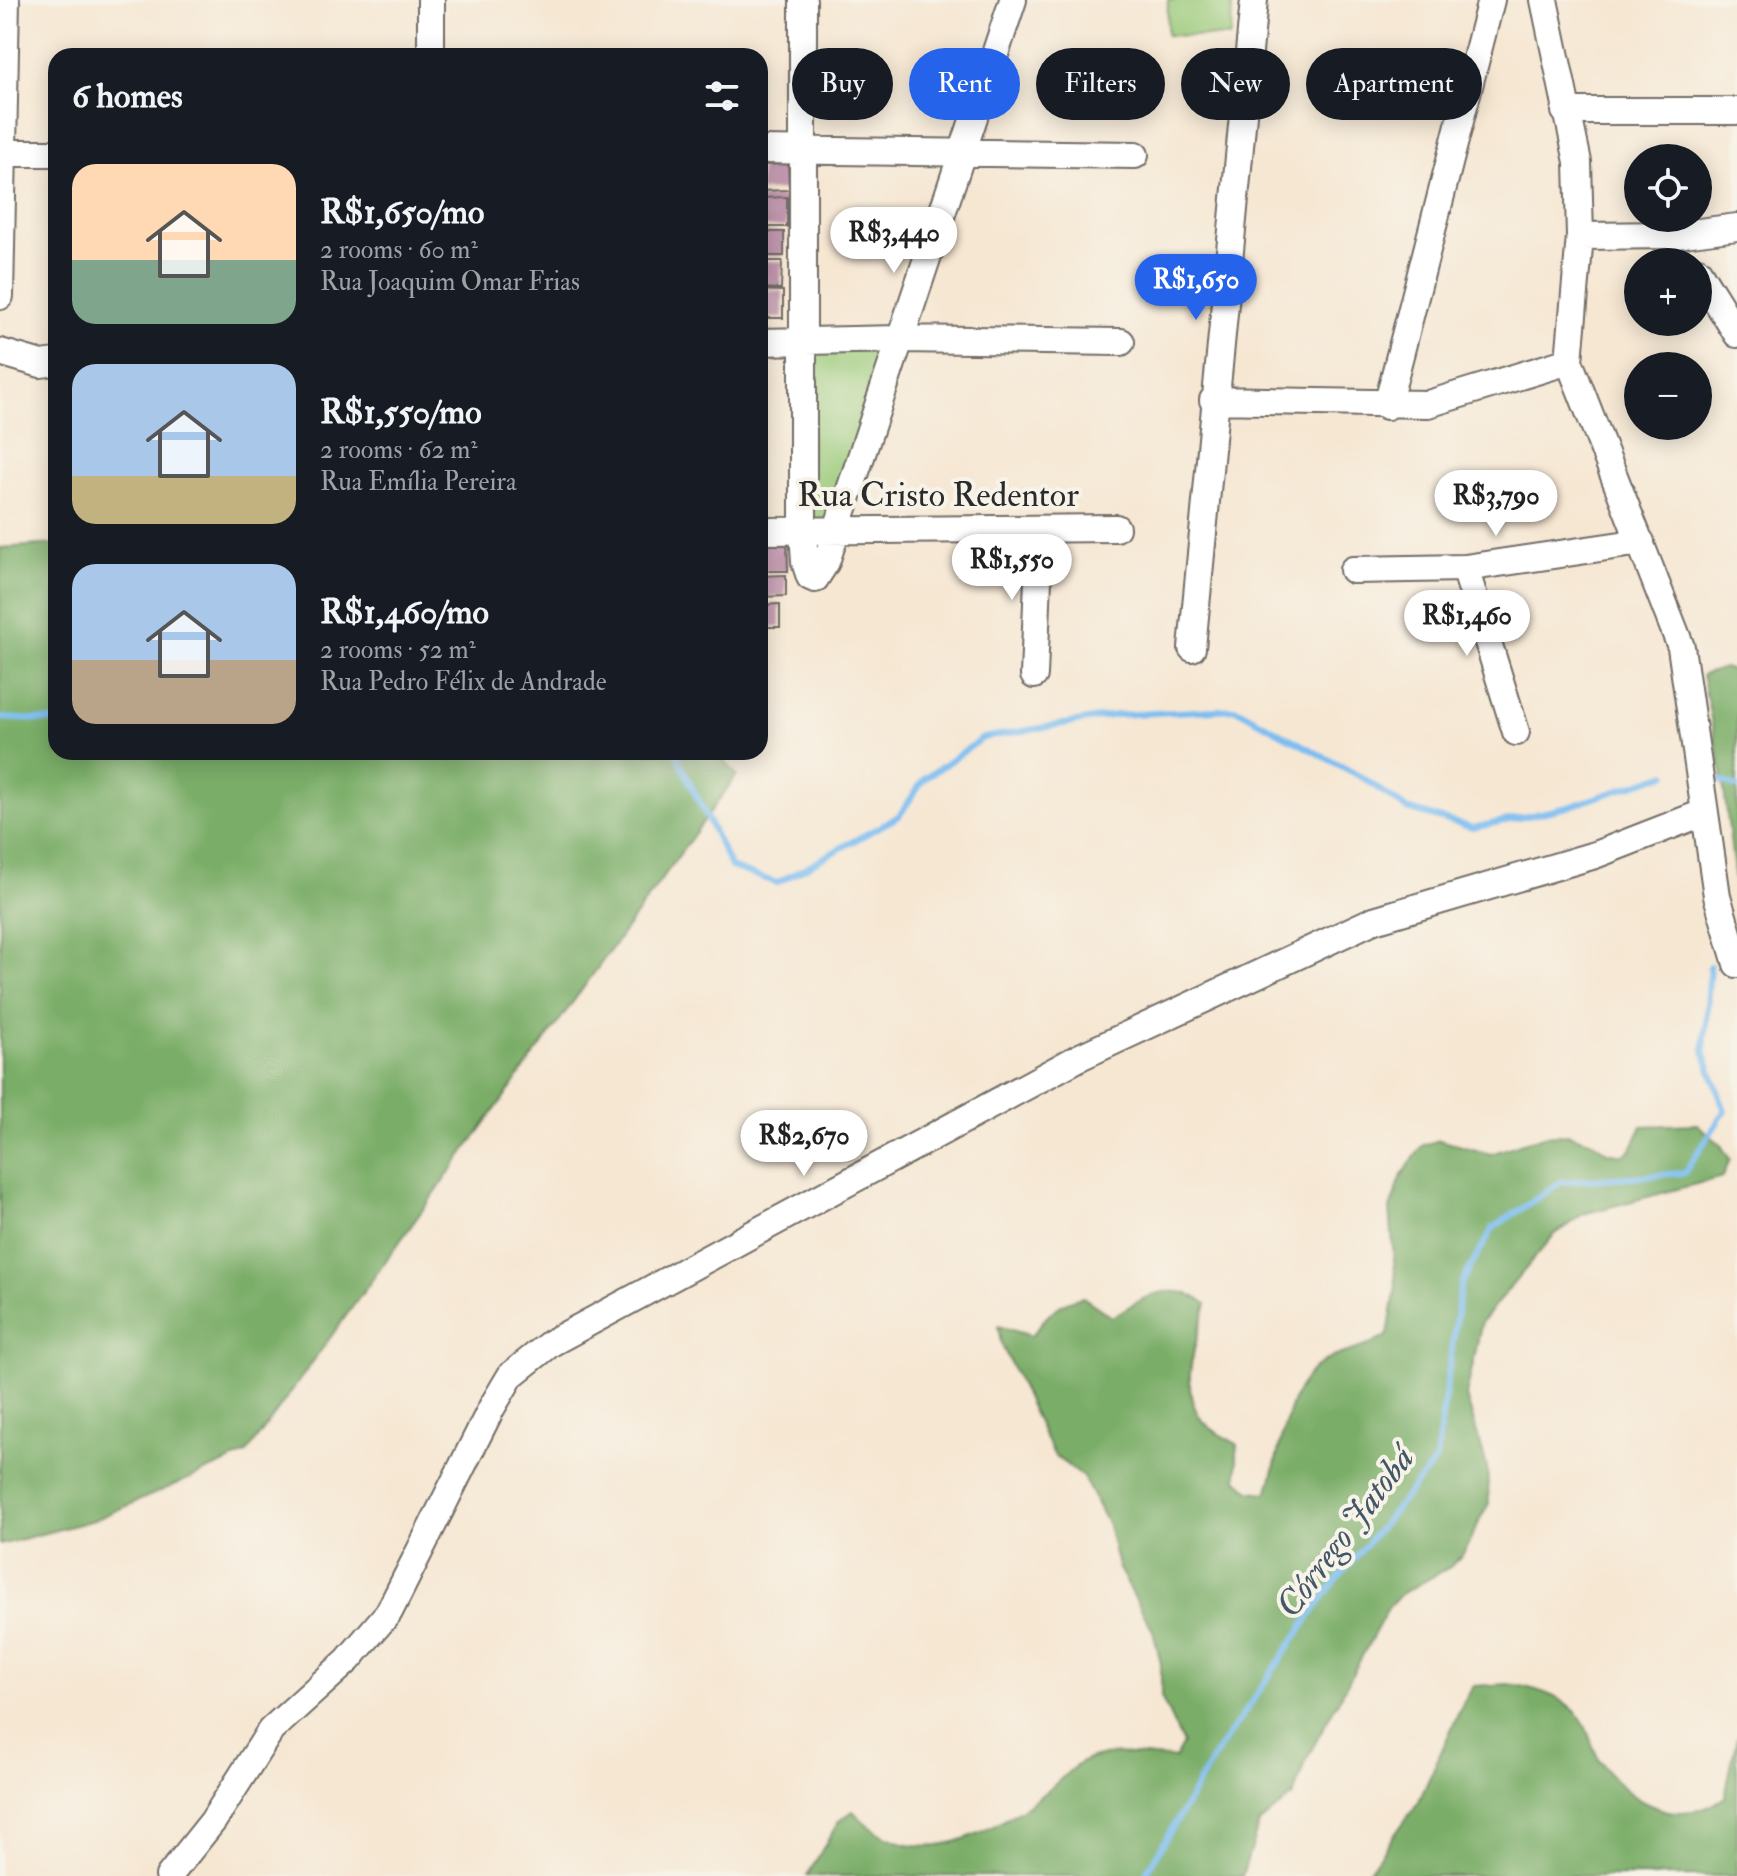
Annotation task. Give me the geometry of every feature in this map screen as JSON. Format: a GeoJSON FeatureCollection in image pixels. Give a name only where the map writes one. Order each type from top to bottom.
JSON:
{"type":"FeatureCollection","features":[{"type":"Feature","properties":{"kind":"street"},"geometry":{"type":"LineString","coordinates":[[0,296],[6,0]]}},
{"type":"Feature","properties":{"kind":"street"},"geometry":{"type":"LineString","coordinates":[[431,0],[431,48]]}},
{"type":"Feature","properties":{"kind":"street"},"geometry":{"type":"LineString","coordinates":[[803,0],[803,531],[805,562],[810,577],[815,579],[822,573],[1013,0]]}},
{"type":"Feature","properties":{"kind":"street"},"geometry":{"type":"LineString","coordinates":[[1192,648],[1213,400],[1254,0]]}},
{"type":"Feature","properties":{"kind":"street"},"geometry":{"type":"LineString","coordinates":[[1387,406],[1491,0]]}},
{"type":"Feature","properties":{"kind":"street"},"geometry":{"type":"LineString","coordinates":[[1544,0],[1578,162],[1580,236],[1569,361],[1681,647],[1717,896],[1737,964]]}},
{"type":"Feature","properties":{"kind":"street"},"geometry":{"type":"LineString","coordinates":[[1565,111],[1737,111]]}},
{"type":"Feature","properties":{"kind":"street"},"geometry":{"type":"LineString","coordinates":[[768,150],[1135,155]]}},
{"type":"Feature","properties":{"kind":"street"},"geometry":{"type":"LineString","coordinates":[[1,153],[48,153]]}},
{"type":"Feature","properties":{"kind":"street"},"geometry":{"type":"LineString","coordinates":[[1580,236],[1676,235],[1737,227]]}},
{"type":"Feature","properties":{"kind":"street"},"geometry":{"type":"LineString","coordinates":[[1676,235],[1684,248]]}},
{"type":"Feature","properties":{"kind":"street"},"geometry":{"type":"LineString","coordinates":[[1712,294],[1737,334]]}},
{"type":"Feature","properties":{"kind":"street"},"geometry":{"type":"LineString","coordinates":[[768,342],[899,339],[1121,342]]}},
{"type":"Feature","properties":{"kind":"street"},"geometry":{"type":"LineString","coordinates":[[0,352],[41,364],[48,363]]}},
{"type":"Feature","properties":{"kind":"street"},"geometry":{"type":"LineString","coordinates":[[1213,400],[1387,406],[1428,404],[1569,361]]}},
{"type":"Feature","properties":{"kind":"street","name":"Rua Cristo Redentor"},"geometry":{"type":"LineString","coordinates":[[768,531],[1116,528]]}},
{"type":"Feature","properties":{"kind":"street"},"geometry":{"type":"LineString","coordinates":[[1034,675],[1040,531]]}},
{"type":"Feature","properties":{"kind":"street"},"geometry":{"type":"LineString","coordinates":[[1353,570],[1465,568],[1641,542]]}},
{"type":"Feature","properties":{"kind":"street"},"geometry":{"type":"LineString","coordinates":[[1465,568],[1516,732]]}},
{"type":"Feature","properties":{"kind":"street"},"geometry":{"type":"LineString","coordinates":[[169,1876],[213,1821],[271,1730],[348,1660],[389,1612],[492,1407],[511,1375],[541,1350],[1080,1057],[1374,920],[1595,855],[1703,813]]}},
{"type":"Feature","properties":{"kind":"green space"},"geometry":{"type":"Polygon","coordinates":[[[1168,0],[1232,0],[1231,37],[1167,35],[1168,0]]]}},
{"type":"Feature","properties":{"kind":"green space"},"geometry":{"type":"Polygon","coordinates":[[[812,349],[887,351],[831,524],[810,522],[812,349]]]}},
{"type":"Feature","properties":{"kind":"green space"},"geometry":{"type":"Polygon","coordinates":[[[48,545],[48,760],[724,760],[737,775],[246,1454],[94,1520],[0,1545],[0,548],[48,545]]]}},
{"type":"Feature","properties":{"kind":"green space"},"geometry":{"type":"Polygon","coordinates":[[[1724,668],[1737,672],[1737,897],[1722,773],[1702,675],[1724,668]]]}},
{"type":"Feature","properties":{"kind":"green space"},"geometry":{"type":"Polygon","coordinates":[[[1697,1124],[1720,1144],[1730,1159],[1723,1177],[1583,1214],[1553,1236],[1482,1321],[1466,1396],[1487,1467],[1489,1503],[1463,1554],[1450,1567],[1401,1594],[1388,1608],[1306,1760],[1293,1796],[1259,1823],[1242,1876],[807,1876],[839,1821],[853,1811],[876,1831],[900,1842],[924,1846],[949,1843],[999,1823],[1091,1758],[1123,1754],[1175,1758],[1183,1744],[1161,1697],[1161,1664],[1153,1631],[1118,1567],[1108,1525],[1083,1477],[1055,1456],[1045,1438],[1001,1343],[998,1326],[1032,1336],[1054,1310],[1083,1297],[1112,1317],[1147,1297],[1170,1291],[1194,1296],[1207,1304],[1191,1365],[1191,1396],[1205,1423],[1237,1444],[1237,1479],[1250,1491],[1267,1493],[1287,1417],[1303,1382],[1315,1368],[1331,1358],[1388,1335],[1396,1287],[1390,1209],[1402,1175],[1423,1145],[1439,1140],[1491,1154],[1543,1136],[1567,1134],[1593,1142],[1607,1152],[1624,1155],[1631,1149],[1642,1126],[1697,1124]]]}},
{"type":"Feature","properties":{"kind":"green space"},"geometry":{"type":"Polygon","coordinates":[[[1508,1684],[1544,1693],[1569,1706],[1580,1717],[1600,1761],[1612,1776],[1640,1800],[1656,1808],[1690,1811],[1708,1807],[1725,1797],[1737,1736],[1737,1876],[1365,1876],[1419,1801],[1464,1701],[1474,1686],[1508,1684]]]}},
{"type":"Feature","properties":{"kind":"building"},"geometry":{"type":"Polygon","coordinates":[[[788,164],[789,190],[768,191],[768,165],[788,164]]]}},
{"type":"Feature","properties":{"kind":"building"},"geometry":{"type":"Polygon","coordinates":[[[787,197],[787,227],[768,227],[768,198],[787,197]]]}},
{"type":"Feature","properties":{"kind":"building"},"geometry":{"type":"Polygon","coordinates":[[[768,232],[784,232],[784,256],[768,256],[768,232]]]}},
{"type":"Feature","properties":{"kind":"building"},"geometry":{"type":"Polygon","coordinates":[[[768,261],[782,261],[781,289],[768,288],[768,261]]]}},
{"type":"Feature","properties":{"kind":"building"},"geometry":{"type":"Polygon","coordinates":[[[768,290],[783,291],[783,318],[768,318],[768,290]]]}},
{"type":"Feature","properties":{"kind":"building"},"geometry":{"type":"Polygon","coordinates":[[[768,541],[787,541],[788,571],[768,571],[768,541]]]}},
{"type":"Feature","properties":{"kind":"building"},"geometry":{"type":"Polygon","coordinates":[[[786,575],[786,596],[768,597],[768,576],[786,575]]]}},
{"type":"Feature","properties":{"kind":"building"},"geometry":{"type":"Polygon","coordinates":[[[780,604],[780,627],[768,627],[768,605],[780,604]]]}},
{"type":"Feature","properties":{"kind":"waterway"},"geometry":{"type":"LineString","coordinates":[[679,760],[731,867],[777,883],[899,816],[924,779],[983,738],[1116,715],[1236,709],[1365,779],[1407,809],[1473,828],[1568,807],[1667,774]]}},
{"type":"Feature","properties":{"kind":"waterway"},"geometry":{"type":"LineString","coordinates":[[0,718],[48,721]]}},
{"type":"Feature","properties":{"kind":"waterway"},"geometry":{"type":"LineString","coordinates":[[1714,778],[1737,787]]}},
{"type":"Feature","properties":{"kind":"waterway","name":"Córrego Jatobá"},"geometry":{"type":"LineString","coordinates":[[1144,1876],[1214,1757],[1326,1593],[1436,1460],[1461,1284],[1493,1228],[1561,1182],[1684,1173],[1725,1111],[1704,1051],[1710,966]]}}]}
